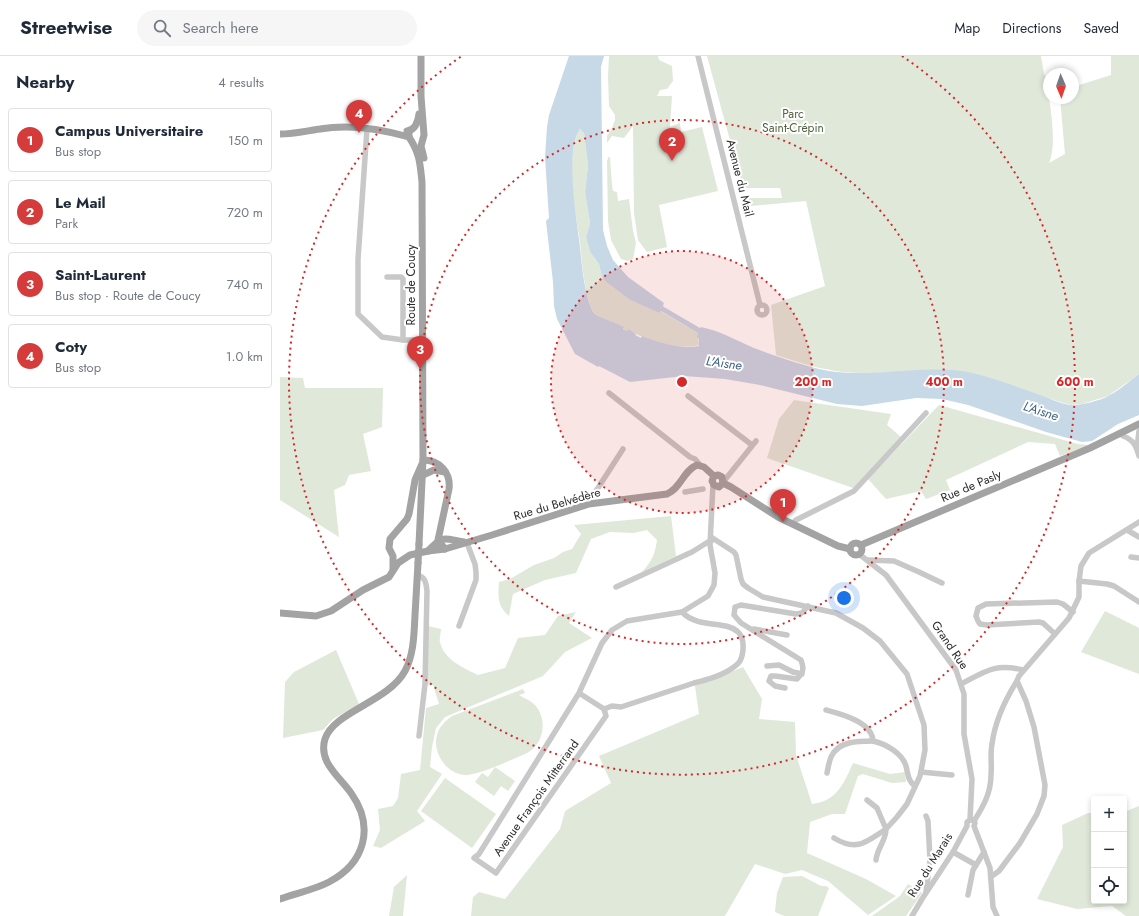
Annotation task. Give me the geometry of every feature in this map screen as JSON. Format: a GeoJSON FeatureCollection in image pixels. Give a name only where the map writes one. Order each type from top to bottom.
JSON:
{"type":"FeatureCollection","features":[{"type":"Feature","properties":{"kind":"main road"},"geometry":{"type":"LineString","coordinates":[[411,134],[419,116],[421,96],[421,56]]}},
{"type":"Feature","properties":{"kind":"main road","name":"Route de Coucy"},"geometry":{"type":"LineString","coordinates":[[280,899],[316,887],[337,877],[352,864],[362,848],[364,832],[360,810],[350,792],[327,763],[324,751],[325,739],[334,725],[387,691],[402,676],[413,648],[423,475],[422,182],[424,162],[421,146],[424,135],[421,96]]}},
{"type":"Feature","properties":{"kind":"main road"},"geometry":{"type":"LineString","coordinates":[[411,134],[419,128],[423,131]]}},
{"type":"Feature","properties":{"kind":"main road"},"geometry":{"type":"LineString","coordinates":[[280,133],[293,134],[320,129],[367,129],[411,134],[418,142],[422,139]]}},
{"type":"Feature","properties":{"kind":"main road","name":"Route de Coucy"},"geometry":{"type":"LineString","coordinates":[[411,134],[418,154],[422,182]]}},
{"type":"Feature","properties":{"kind":"main road","name":"Rue de Pasly"},"geometry":{"type":"LineString","coordinates":[[1090,448],[1139,424]]}},
{"type":"Feature","properties":{"kind":"main road","name":"Rue de Pasly"},"geometry":{"type":"LineString","coordinates":[[861,545],[1090,448],[1139,430]]}},
{"type":"Feature","properties":{"kind":"main road"},"geometry":{"type":"LineString","coordinates":[[394,570],[393,556],[389,548],[390,539],[407,519],[415,480],[423,460],[436,463],[445,472],[450,482],[438,540],[445,549]]}},
{"type":"Feature","properties":{"kind":"main road"},"geometry":{"type":"LineString","coordinates":[[692,467],[704,467],[714,476]]}},
{"type":"Feature","properties":{"kind":"main road","name":"Rue du Belvédère"},"geometry":{"type":"LineString","coordinates":[[402,559],[418,552],[445,549],[467,543],[589,504],[667,494],[677,488],[692,467]]}},
{"type":"Feature","properties":{"kind":"main road"},"geometry":{"type":"LineString","coordinates":[[423,475],[434,470],[445,472]]}},
{"type":"Feature","properties":{"kind":"main road"},"geometry":{"type":"LineString","coordinates":[[714,476],[720,475],[720,484]]}},
{"type":"Feature","properties":{"kind":"main road"},"geometry":{"type":"LineString","coordinates":[[714,476],[712,481],[732,487],[778,517],[838,546],[850,548]]}},
{"type":"Feature","properties":{"kind":"main road"},"geometry":{"type":"LineString","coordinates":[[441,522],[448,538],[445,549]]}},
{"type":"Feature","properties":{"kind":"main road"},"geometry":{"type":"LineString","coordinates":[[428,550],[438,540],[448,538],[467,543]]}},
{"type":"Feature","properties":{"kind":"main road"},"geometry":{"type":"LineString","coordinates":[[856,543],[861,545],[862,551],[859,554],[853,554],[850,548],[856,543]]}},
{"type":"Feature","properties":{"kind":"main road"},"geometry":{"type":"LineString","coordinates":[[280,613],[304,616],[323,614],[331,611],[363,590],[389,577],[402,559],[393,556]]}},
{"type":"Feature","properties":{"kind":"street","name":"Avenue du Mail"},"geometry":{"type":"LineString","coordinates":[[698,56],[760,305]]}},
{"type":"Feature","properties":{"kind":"street"},"geometry":{"type":"LineString","coordinates":[[367,129],[359,246],[358,314],[382,337],[403,340],[423,340]]}},
{"type":"Feature","properties":{"kind":"street"},"geometry":{"type":"LineString","coordinates":[[388,277],[401,277],[403,279],[403,340]]}},
{"type":"Feature","properties":{"kind":"street"},"geometry":{"type":"LineString","coordinates":[[609,393],[690,457],[695,458],[701,466]]}},
{"type":"Feature","properties":{"kind":"street"},"geometry":{"type":"LineString","coordinates":[[688,396],[754,443],[720,484]]}},
{"type":"Feature","properties":{"kind":"street"},"geometry":{"type":"LineString","coordinates":[[792,524],[796,520],[854,491],[926,413]]}},
{"type":"Feature","properties":{"kind":"street"},"geometry":{"type":"LineString","coordinates":[[1137,448],[1139,430]]}},
{"type":"Feature","properties":{"kind":"street"},"geometry":{"type":"LineString","coordinates":[[1123,436],[1134,442],[1139,456]]}},
{"type":"Feature","properties":{"kind":"street"},"geometry":{"type":"LineString","coordinates":[[589,504],[623,449]]}},
{"type":"Feature","properties":{"kind":"street"},"geometry":{"type":"LineString","coordinates":[[690,457],[692,467]]}},
{"type":"Feature","properties":{"kind":"street","name":"Avenue François Mitterrand"},"geometry":{"type":"LineString","coordinates":[[604,709],[606,716],[496,873],[474,858],[479,854],[579,693],[602,643],[612,630],[627,621],[682,612],[708,596],[714,585],[715,573],[711,539],[712,493],[720,484]]}},
{"type":"Feature","properties":{"kind":"street"},"geometry":{"type":"LineString","coordinates":[[685,492],[703,489]]}},
{"type":"Feature","properties":{"kind":"street"},"geometry":{"type":"LineString","coordinates":[[1055,634],[1040,622],[987,625],[980,624],[976,612],[978,608],[986,604],[1057,602],[1063,604],[1073,612],[1079,597],[1078,581],[1081,566],[1089,552],[1139,522]]}},
{"type":"Feature","properties":{"kind":"street"},"geometry":{"type":"LineString","coordinates":[[1127,530],[1139,537]]}},
{"type":"Feature","properties":{"kind":"street"},"geometry":{"type":"LineString","coordinates":[[616,588],[692,552],[711,539],[734,552],[736,555],[740,579],[748,588],[763,597],[836,613],[863,628],[880,641],[907,674],[924,725],[925,750],[921,772],[907,804],[886,829],[873,839],[861,844],[848,845],[834,838]]}},
{"type":"Feature","properties":{"kind":"street"},"geometry":{"type":"LineString","coordinates":[[459,626],[476,580],[476,572],[467,543]]}},
{"type":"Feature","properties":{"kind":"street","name":"Grand Rue"},"geometry":{"type":"LineString","coordinates":[[859,554],[886,575],[947,657],[956,670],[962,684],[964,694],[964,734],[972,779],[971,823]]}},
{"type":"Feature","properties":{"kind":"street"},"geometry":{"type":"LineString","coordinates":[[1131,557],[1139,558]]}},
{"type":"Feature","properties":{"kind":"street"},"geometry":{"type":"LineString","coordinates":[[868,560],[894,561],[942,583]]}},
{"type":"Feature","properties":{"kind":"street"},"geometry":{"type":"LineString","coordinates":[[418,575],[424,579],[427,591],[425,684],[419,736]]}},
{"type":"Feature","properties":{"kind":"street"},"geometry":{"type":"LineString","coordinates":[[1078,581],[1114,586],[1139,602]]}},
{"type":"Feature","properties":{"kind":"street"},"geometry":{"type":"LineString","coordinates":[[785,688],[776,686],[769,681],[771,676],[797,678],[802,674],[803,666],[801,660],[741,623],[734,615],[735,607],[738,605],[796,614],[802,613],[808,606]]}},
{"type":"Feature","properties":{"kind":"street"},"geometry":{"type":"LineString","coordinates":[[579,693],[604,709],[612,706],[621,707],[705,680],[730,670],[739,662],[742,656],[743,644],[740,634],[734,627],[696,621],[686,616],[682,612]]}},
{"type":"Feature","properties":{"kind":"street","name":"Rue du Marais"},"geometry":{"type":"LineString","coordinates":[[912,916],[983,806],[988,794],[991,778],[992,745],[997,720],[1017,681],[1018,676],[1073,612]]}},
{"type":"Feature","properties":{"kind":"street"},"geometry":{"type":"LineString","coordinates":[[750,628],[787,635]]}},
{"type":"Feature","properties":{"kind":"street"},"geometry":{"type":"LineString","coordinates":[[767,666],[779,664],[793,672],[802,674]]}},
{"type":"Feature","properties":{"kind":"street"},"geometry":{"type":"LineString","coordinates":[[962,684],[991,668],[1006,667],[1023,670]]}},
{"type":"Feature","properties":{"kind":"street"},"geometry":{"type":"LineString","coordinates":[[992,876],[999,871],[1020,843],[1038,814],[1044,796],[1045,785],[1034,727],[1026,701],[1017,681]]}},
{"type":"Feature","properties":{"kind":"street"},"geometry":{"type":"LineString","coordinates":[[826,710],[843,714],[858,722],[871,734],[874,741]]}},
{"type":"Feature","properties":{"kind":"street"},"geometry":{"type":"LineString","coordinates":[[827,773],[830,758],[838,748],[852,742],[874,741],[896,753],[905,764],[911,783],[915,786]]}},
{"type":"Feature","properties":{"kind":"street"},"geometry":{"type":"LineString","coordinates":[[921,772],[952,775]]}},
{"type":"Feature","properties":{"kind":"street"},"geometry":{"type":"LineString","coordinates":[[867,800],[877,808],[886,829],[886,836],[876,854],[876,860]]}},
{"type":"Feature","properties":{"kind":"street"},"geometry":{"type":"LineString","coordinates":[[926,816],[928,821],[930,860],[926,893]]}},
{"type":"Feature","properties":{"kind":"street"},"geometry":{"type":"LineString","coordinates":[[971,823],[990,868],[992,876],[993,907],[997,916]]}},
{"type":"Feature","properties":{"kind":"street"},"geometry":{"type":"LineString","coordinates":[[953,852],[976,865]]}},
{"type":"Feature","properties":{"kind":"street"},"geometry":{"type":"LineString","coordinates":[[968,895],[973,870],[984,852]]}},
{"type":"Feature","properties":{"kind":"green space"},"geometry":{"type":"Polygon","coordinates":[[[609,56],[658,56],[659,60],[672,66],[673,81],[667,89],[660,90],[657,96],[672,96],[670,127],[680,123],[681,132],[702,127],[718,191],[659,205],[667,247],[647,252],[638,240],[634,213],[633,126],[624,138],[612,136],[607,143],[607,136],[615,120],[615,115],[609,106],[609,56]]]}},
{"type":"Feature","properties":{"kind":"green space","name":"Parc Saint-Crépin"},"geometry":{"type":"Polygon","coordinates":[[[707,56],[1041,56],[1043,68],[1043,104],[1050,104],[1053,133],[1052,154],[1049,163],[1065,154],[1061,104],[1079,104],[1079,85],[1111,75],[1111,56],[1139,56],[1139,374],[1108,396],[1082,404],[1070,405],[969,373],[933,371],[858,373],[834,371],[811,366],[776,355],[771,305],[825,286],[806,201],[751,206],[748,198],[782,198],[780,188],[743,188],[707,56]]]}},
{"type":"Feature","properties":{"kind":"green space"},"geometry":{"type":"Polygon","coordinates":[[[579,130],[582,130],[584,133],[588,166],[585,192],[590,223],[586,237],[590,252],[599,264],[602,277],[606,282],[630,300],[659,313],[660,311],[698,333],[699,345],[682,346],[662,343],[628,330],[627,331],[593,312],[587,295],[584,277],[572,185],[573,156],[579,130]]]}},
{"type":"Feature","properties":{"kind":"green space"},"geometry":{"type":"Polygon","coordinates":[[[609,156],[613,191],[617,192],[618,201],[629,199],[636,243],[633,259],[628,261],[621,259],[611,240],[608,221],[607,161],[609,156]]]}},
{"type":"Feature","properties":{"kind":"green space"},"geometry":{"type":"Polygon","coordinates":[[[280,377],[303,378],[305,388],[383,388],[382,427],[363,434],[371,471],[349,475],[345,485],[334,490],[339,537],[280,500],[280,377]]]}},
{"type":"Feature","properties":{"kind":"green space"},"geometry":{"type":"Polygon","coordinates":[[[794,400],[891,414],[887,425],[901,437],[856,489],[767,458],[779,419],[794,400]]]}},
{"type":"Feature","properties":{"kind":"green space"},"geometry":{"type":"Polygon","coordinates":[[[939,405],[1078,444],[1089,445],[1060,456],[1055,444],[1028,442],[946,480],[950,490],[926,499],[921,491],[886,499],[868,479],[939,405]]]}},
{"type":"Feature","properties":{"kind":"green space"},"geometry":{"type":"Polygon","coordinates":[[[671,516],[676,556],[642,572],[652,557],[657,540],[647,530],[634,533],[610,532],[591,539],[576,573],[545,580],[513,594],[509,616],[500,605],[499,582],[510,579],[534,565],[554,558],[563,552],[572,549],[581,534],[574,525],[671,516]]]}},
{"type":"Feature","properties":{"kind":"green space"},"geometry":{"type":"Polygon","coordinates":[[[1105,611],[1139,628],[1139,674],[1081,652],[1105,611]]]}},
{"type":"Feature","properties":{"kind":"green space"},"geometry":{"type":"Polygon","coordinates":[[[576,612],[569,623],[592,638],[565,652],[543,676],[445,717],[436,728],[430,767],[442,774],[417,811],[425,821],[381,848],[373,846],[380,830],[378,809],[393,806],[398,798],[401,774],[420,770],[426,708],[439,704],[433,685],[427,685],[428,626],[441,629],[440,642],[442,648],[450,659],[478,675],[505,668],[518,638],[545,635],[558,616],[576,612]]]}},
{"type":"Feature","properties":{"kind":"green space"},"geometry":{"type":"Polygon","coordinates":[[[336,650],[359,704],[333,719],[323,730],[283,738],[285,682],[294,672],[336,650]]]}},
{"type":"Feature","properties":{"kind":"green space"},"geometry":{"type":"Polygon","coordinates":[[[743,667],[762,699],[759,719],[795,722],[796,755],[812,804],[826,800],[837,792],[853,763],[890,774],[905,772],[906,782],[892,783],[863,774],[858,776],[845,814],[832,814],[810,822],[807,853],[866,879],[896,896],[868,915],[828,881],[802,870],[785,874],[755,864],[725,916],[471,916],[473,897],[479,892],[505,899],[560,829],[565,811],[611,783],[599,756],[699,714],[695,686],[743,667]]]}},
{"type":"Feature","properties":{"kind":"green space"},"geometry":{"type":"Polygon","coordinates":[[[523,689],[525,693],[519,695],[535,705],[542,718],[543,724],[540,738],[533,749],[487,770],[466,775],[453,771],[442,762],[436,742],[438,732],[445,722],[452,716],[523,689]]]}},
{"type":"Feature","properties":{"kind":"green space"},"geometry":{"type":"Polygon","coordinates":[[[495,767],[515,781],[508,791],[501,786],[494,796],[475,782],[482,773],[488,777],[495,767]]]}},
{"type":"Feature","properties":{"kind":"green space"},"geometry":{"type":"Polygon","coordinates":[[[445,778],[496,814],[472,848],[421,811],[445,778]]]}},
{"type":"Feature","properties":{"kind":"green space"},"geometry":{"type":"Polygon","coordinates":[[[1139,806],[1139,916],[1126,916],[1112,906],[1077,909],[1037,899],[1063,847],[1062,825],[1091,813],[1091,904],[1127,904],[1127,811],[1139,806]]]}},
{"type":"Feature","properties":{"kind":"green space"},"geometry":{"type":"Polygon","coordinates":[[[407,875],[403,916],[389,916],[394,887],[407,875]]]}},
{"type":"Feature","properties":{"kind":"green space"},"geometry":{"type":"Polygon","coordinates":[[[802,876],[821,886],[826,886],[829,888],[818,916],[784,916],[775,912],[777,893],[783,877],[802,876]]]}},
{"type":"Feature","properties":{"kind":"green space"},"geometry":{"type":"Polygon","coordinates":[[[908,884],[922,893],[906,916],[872,916],[900,896],[908,884]]]}},
{"type":"Feature","properties":{"kind":"water","name":"L'Aisne"},"geometry":{"type":"Polygon","coordinates":[[[569,56],[604,56],[601,67],[603,230],[607,246],[613,260],[628,277],[664,303],[664,307],[700,328],[715,331],[754,348],[791,361],[829,371],[864,373],[933,369],[968,372],[995,379],[1069,405],[1084,404],[1106,397],[1117,391],[1139,374],[1139,415],[1118,424],[1092,441],[1082,442],[1046,432],[968,405],[942,399],[916,398],[862,406],[837,404],[760,385],[725,379],[684,376],[630,382],[599,366],[598,367],[575,354],[557,319],[554,306],[553,282],[546,221],[549,218],[545,157],[549,115],[569,56]],[[580,129],[573,152],[572,166],[583,276],[587,295],[593,312],[596,315],[624,327],[623,329],[627,331],[628,329],[641,338],[642,336],[662,343],[677,346],[699,346],[699,339],[697,337],[698,333],[661,311],[659,313],[630,300],[606,282],[602,277],[599,264],[590,252],[586,237],[590,223],[585,192],[588,166],[584,133],[580,129]]]}},
{"type":"Feature","properties":{"kind":"place","name":"Coty"},"geometry":{"type":"Point","coordinates":[359,133]}},
{"type":"Feature","properties":{"kind":"place","name":"Le Mail"},"geometry":{"type":"Point","coordinates":[672,161]}},
{"type":"Feature","properties":{"kind":"place","name":"Saint-Laurent"},"geometry":{"type":"Point","coordinates":[420,369]}},
{"type":"Feature","properties":{"kind":"place","name":"Campus Universitaire"},"geometry":{"type":"Point","coordinates":[783,522]}}]}
